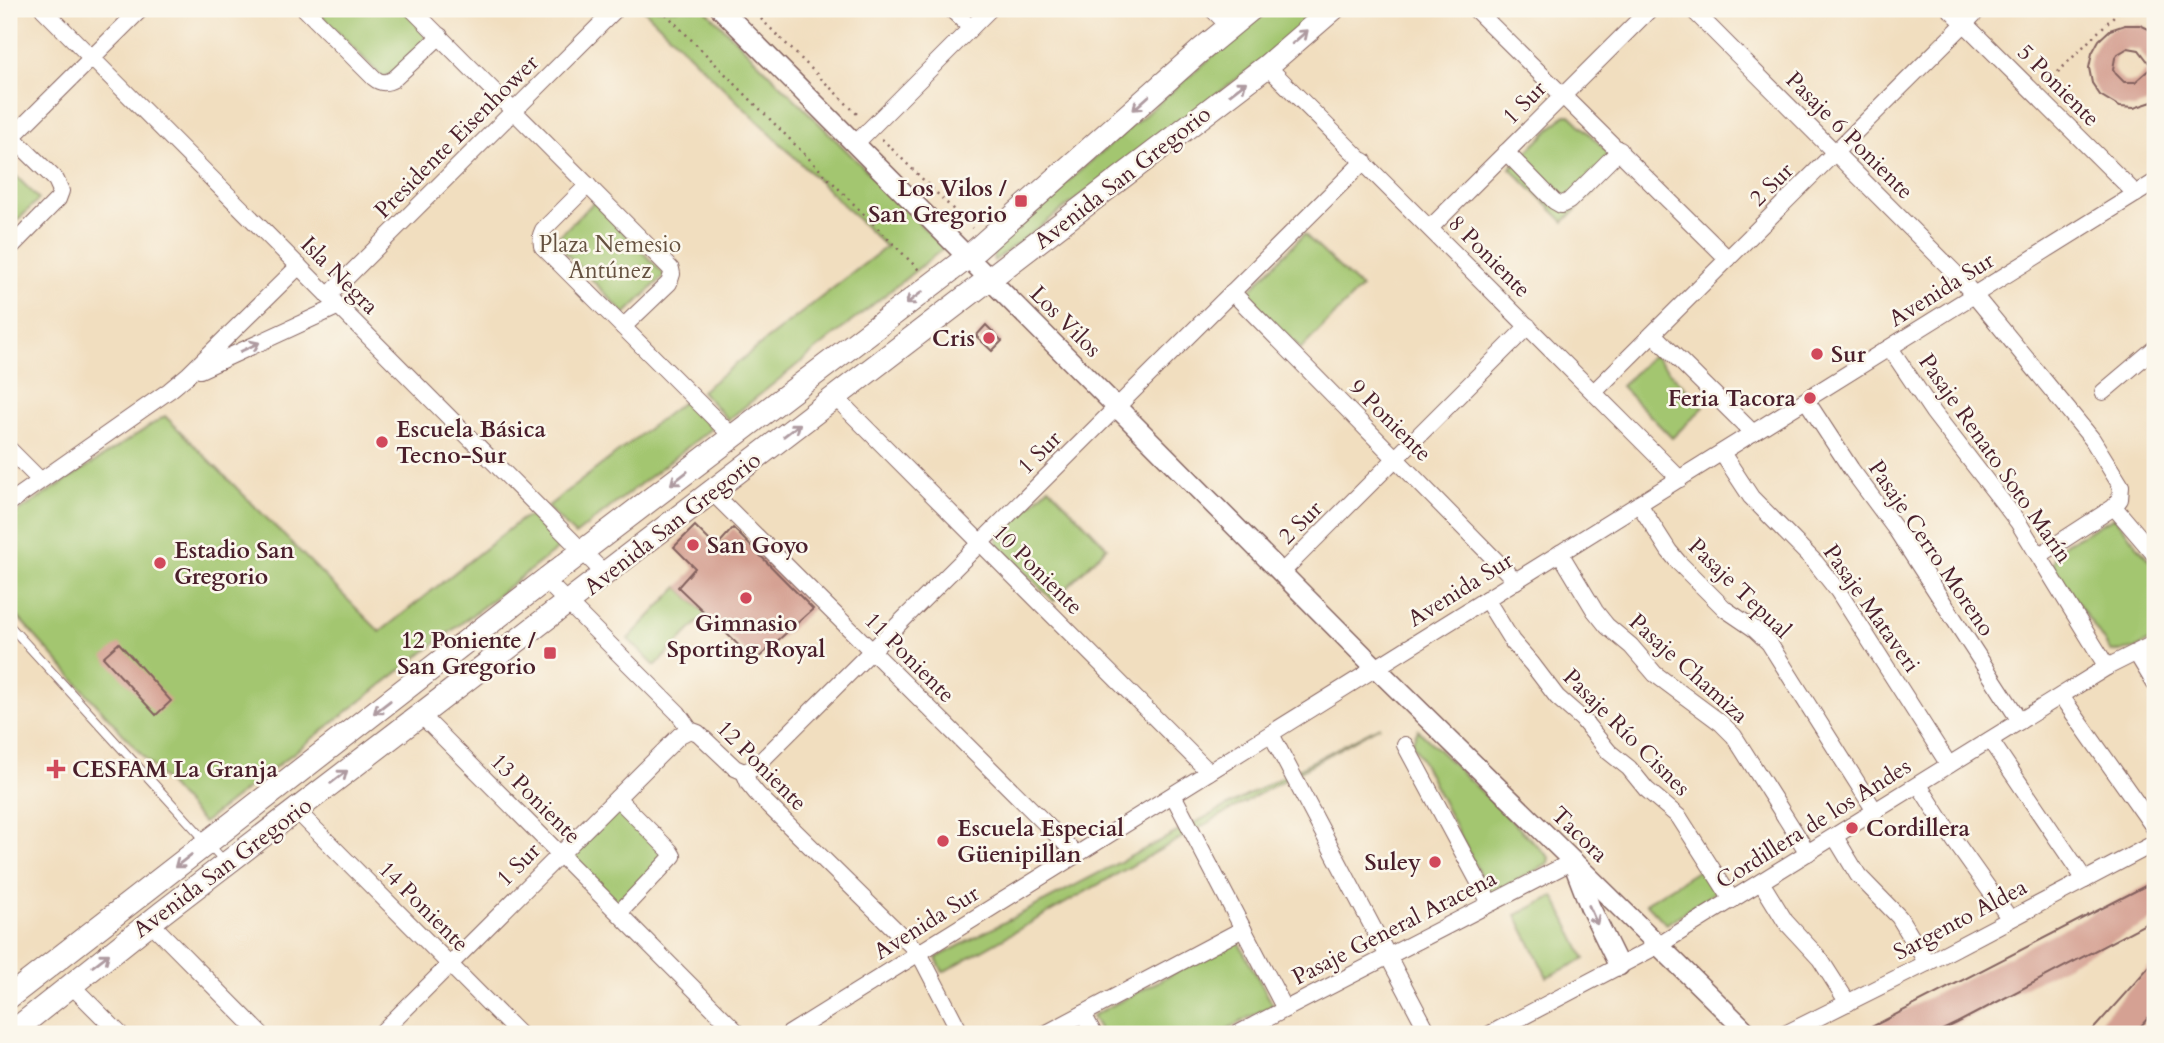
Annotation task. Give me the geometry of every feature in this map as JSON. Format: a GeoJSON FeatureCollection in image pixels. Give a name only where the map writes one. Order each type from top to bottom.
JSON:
{"type":"FeatureCollection","features":[{"type":"Feature","properties":{"kind":"main road","name":"Avenida San Gregorio"},"geometry":{"type":"LineString","coordinates":[[9,997],[545,580],[968,257],[1251,9]]}},
{"type":"Feature","properties":{"kind":"main road","name":"Avenida San Gregorio"},"geometry":{"type":"LineString","coordinates":[[10,1034],[150,922],[1267,66],[1333,9]]}},
{"type":"Feature","properties":{"kind":"street","name":"Isla Negra"},"geometry":{"type":"LineString","coordinates":[[43,9],[605,574]]}},
{"type":"Feature","properties":{"kind":"street"},"geometry":{"type":"LineString","coordinates":[[9,249],[55,203],[61,191],[56,180],[10,138],[141,9]]}},
{"type":"Feature","properties":{"kind":"street"},"geometry":{"type":"LineString","coordinates":[[305,9],[381,82],[394,79],[440,36]]}},
{"type":"Feature","properties":{"kind":"street"},"geometry":{"type":"LineString","coordinates":[[412,9],[671,270],[669,283],[623,327]]}},
{"type":"Feature","properties":{"kind":"street","name":"Presidente Eisenhower"},"geometry":{"type":"LineString","coordinates":[[188,375],[333,301],[513,111],[616,9]]}},
{"type":"Feature","properties":{"kind":"street","name":"Los Vilos"},"geometry":{"type":"LineString","coordinates":[[721,9],[1376,668]]}},
{"type":"Feature","properties":{"kind":"street"},"geometry":{"type":"LineString","coordinates":[[951,9],[971,28]]}},
{"type":"Feature","properties":{"kind":"street"},"geometry":{"type":"LineString","coordinates":[[855,144],[990,9]]}},
{"type":"Feature","properties":{"kind":"street"},"geometry":{"type":"LineString","coordinates":[[1213,9],[1229,26]]}},
{"type":"Feature","properties":{"kind":"street"},"geometry":{"type":"LineString","coordinates":[[1475,9],[1728,259]]}},
{"type":"Feature","properties":{"kind":"street","name":"1 Sur"},"geometry":{"type":"LineString","coordinates":[[1430,228],[1650,9]]}},
{"type":"Feature","properties":{"kind":"street","name":"Pasaje 6 Poniente"},"geometry":{"type":"LineString","coordinates":[[1692,9],[1974,295],[2092,439],[2121,486],[2120,499],[2114,507]]}},
{"type":"Feature","properties":{"kind":"street","name":"5 Poniente"},"geometry":{"type":"LineString","coordinates":[[1950,9],[2036,94],[2149,190]]}},
{"type":"Feature","properties":{"kind":"street","name":"2 Sur"},"geometry":{"type":"LineString","coordinates":[[1594,392],[1979,9]]}},
{"type":"Feature","properties":{"kind":"street","name":"8 Poniente"},"geometry":{"type":"LineString","coordinates":[[1267,66],[1681,478]]}},
{"type":"Feature","properties":{"kind":"street"},"geometry":{"type":"LineString","coordinates":[[1506,152],[1561,205],[1569,201],[1620,150]]}},
{"type":"Feature","properties":{"kind":"street","name":"1 Sur"},"geometry":{"type":"LineString","coordinates":[[744,772],[754,768],[1364,162]]}},
{"type":"Feature","properties":{"kind":"street"},"geometry":{"type":"LineString","coordinates":[[588,185],[543,230],[540,240],[546,250],[733,437]]}},
{"type":"Feature","properties":{"kind":"street","name":"Avenida Sur"},"geometry":{"type":"LineString","coordinates":[[789,1034],[1974,295],[2149,190]]}},
{"type":"Feature","properties":{"kind":"street","name":"Presidente Eisenhower"},"geometry":{"type":"LineString","coordinates":[[9,503],[143,410],[188,375],[299,266]]}},
{"type":"Feature","properties":{"kind":"street","name":"9 Poniente"},"geometry":{"type":"LineString","coordinates":[[1232,292],[1516,580]]}},
{"type":"Feature","properties":{"kind":"street","name":"2 Sur"},"geometry":{"type":"LineString","coordinates":[[1282,572],[1528,326]]}},
{"type":"Feature","properties":{"kind":"street"},"geometry":{"type":"LineString","coordinates":[[1653,334],[1753,433]]}},
{"type":"Feature","properties":{"kind":"street","name":"Pasaje Renato Soto Marín"},"geometry":{"type":"LineString","coordinates":[[1890,348],[1933,412],[2005,504],[2040,555],[2107,667]]}},
{"type":"Feature","properties":{"kind":"street"},"geometry":{"type":"LineString","coordinates":[[2104,392],[2155,348]]}},
{"type":"Feature","properties":{"kind":"street","name":"10 Poniente"},"geometry":{"type":"LineString","coordinates":[[835,397],[1209,772]]}},
{"type":"Feature","properties":{"kind":"street","name":"Pasaje Cerro Moreno"},"geometry":{"type":"LineString","coordinates":[[1806,400],[1898,531],[2020,721]]}},
{"type":"Feature","properties":{"kind":"street"},"geometry":{"type":"LineString","coordinates":[[9,449],[40,480]]}},
{"type":"Feature","properties":{"kind":"street","name":"Pasaje Mataveri"},"geometry":{"type":"LineString","coordinates":[[1722,453],[1751,497],[1815,562],[1838,591],[1949,765]]}},
{"type":"Feature","properties":{"kind":"street","name":"11 Poniente"},"geometry":{"type":"LineString","coordinates":[[712,492],[1077,855]]}},
{"type":"Feature","properties":{"kind":"street","name":"Pasaje Tepual"},"geometry":{"type":"LineString","coordinates":[[1639,504],[1679,563],[1716,601],[1769,643],[1875,811]]}},
{"type":"Feature","properties":{"kind":"street"},"geometry":{"type":"LineString","coordinates":[[2040,555],[2114,507],[2155,555]]}},
{"type":"Feature","properties":{"kind":"street","name":"Pasaje Chamiza"},"geometry":{"type":"LineString","coordinates":[[1560,553],[1607,626],[1631,646],[1655,674],[1721,723],[1734,736],[1808,853]]}},
{"type":"Feature","properties":{"kind":"street","name":"12 Poniente"},"geometry":{"type":"LineString","coordinates":[[545,580],[678,713],[691,730],[701,735],[735,768],[744,772],[758,795],[919,953],[961,1034]]}},
{"type":"Feature","properties":{"kind":"street","name":"Pasaje Río Cisnes"},"geometry":{"type":"LineString","coordinates":[[1486,599],[1512,641],[1557,697],[1582,719],[1609,752],[1629,768],[1646,789],[1679,817],[1732,900]]}},
{"type":"Feature","properties":{"kind":"street","name":"Cordillera de los Andes"},"geometry":{"type":"LineString","coordinates":[[1490,1034],[1659,945],[2107,667],[2155,643]]}},
{"type":"Feature","properties":{"kind":"street"},"geometry":{"type":"LineString","coordinates":[[2137,654],[2155,684]]}},
{"type":"Feature","properties":{"kind":"street","name":"Tacora"},"geometry":{"type":"LineString","coordinates":[[1376,668],[1749,1034]]}},
{"type":"Feature","properties":{"kind":"street"},"geometry":{"type":"LineString","coordinates":[[2061,696],[2155,829]]}},
{"type":"Feature","properties":{"kind":"street","name":"13 Poniente"},"geometry":{"type":"LineString","coordinates":[[421,715],[739,1034]]}},
{"type":"Feature","properties":{"kind":"street","name":"1 Sur"},"geometry":{"type":"LineString","coordinates":[[380,1034],[680,735],[691,730]]}},
{"type":"Feature","properties":{"kind":"street"},"geometry":{"type":"LineString","coordinates":[[1271,734],[1429,1034]]}},
{"type":"Feature","properties":{"kind":"street"},"geometry":{"type":"LineString","coordinates":[[1990,740],[2085,880]]}},
{"type":"Feature","properties":{"kind":"street"},"geometry":{"type":"LineString","coordinates":[[1405,745],[1490,903]]}},
{"type":"Feature","properties":{"kind":"street"},"geometry":{"type":"LineString","coordinates":[[1919,785],[1954,841],[2010,919]]}},
{"type":"Feature","properties":{"kind":"street"},"geometry":{"type":"LineString","coordinates":[[1173,795],[1285,1009]]}},
{"type":"Feature","properties":{"kind":"street"},"geometry":{"type":"LineString","coordinates":[[617,798],[673,856],[619,913]]}},
{"type":"Feature","properties":{"kind":"street","name":"14 Poniente"},"geometry":{"type":"LineString","coordinates":[[296,810],[519,1034]]}},
{"type":"Feature","properties":{"kind":"street"},"geometry":{"type":"LineString","coordinates":[[1835,836],[1858,875],[1899,916],[1927,963]]}},
{"type":"Feature","properties":{"kind":"street","name":"Sargento Aldea"},"geometry":{"type":"LineString","coordinates":[[1785,1034],[2155,843]]}},
{"type":"Feature","properties":{"kind":"street"},"geometry":{"type":"LineString","coordinates":[[1573,861],[1590,908],[1619,966]]}},
{"type":"Feature","properties":{"kind":"street","name":"Pasaje General Aracena"},"geometry":{"type":"LineString","coordinates":[[1237,1034],[1573,861]]}},
{"type":"Feature","properties":{"kind":"street"},"geometry":{"type":"LineString","coordinates":[[1761,882],[1785,921],[1820,959],[1848,1003]]}},
{"type":"Feature","properties":{"kind":"street"},"geometry":{"type":"LineString","coordinates":[[150,922],[261,1034]]}},
{"type":"Feature","properties":{"kind":"street"},"geometry":{"type":"LineString","coordinates":[[1045,1034],[1243,929]]}},
{"type":"Feature","properties":{"kind":"street"},"geometry":{"type":"LineString","coordinates":[[70,984],[120,1034]]}},
{"type":"Feature","properties":{"kind":"street"},"geometry":{"type":"LineString","coordinates":[[1083,1014],[1094,1034]]}},
{"type":"Feature","properties":{"kind":"lane"},"geometry":{"type":"LineString","coordinates":[[9,625],[226,864]]}},
{"type":"Feature","properties":{"kind":"path"},"geometry":{"type":"LineString","coordinates":[[661,9],[923,274]]}},
{"type":"Feature","properties":{"kind":"path"},"geometry":{"type":"LineString","coordinates":[[2036,94],[2120,9]]}},
{"type":"Feature","properties":{"kind":"green space"},"geometry":{"type":"Polygon","coordinates":[[[315,9],[404,9],[422,27],[426,35],[424,41],[391,74],[382,77],[315,9]]]}},
{"type":"Feature","properties":{"kind":"green space"},"geometry":{"type":"Polygon","coordinates":[[[643,9],[705,9],[944,248],[728,420],[701,391],[886,247],[643,9]]]}},
{"type":"Feature","properties":{"kind":"green space"},"geometry":{"type":"Polygon","coordinates":[[[1271,9],[1321,9],[1258,63],[994,261],[996,248],[1014,228],[1243,30],[1271,9]]]}},
{"type":"Feature","properties":{"kind":"green space"},"geometry":{"type":"Polygon","coordinates":[[[1565,115],[1570,115],[1620,164],[1564,222],[1510,168],[1565,115]]]}},
{"type":"Feature","properties":{"kind":"green space"},"geometry":{"type":"Polygon","coordinates":[[[13,173],[39,199],[9,229],[9,177],[13,173]]]}},
{"type":"Feature","properties":{"kind":"green space","name":"Plaza Nemesio Antúnez"},"geometry":{"type":"Polygon","coordinates":[[[594,202],[665,275],[625,314],[554,241],[594,202]]]}},
{"type":"Feature","properties":{"kind":"green space"},"geometry":{"type":"Polygon","coordinates":[[[1304,234],[1361,288],[1301,349],[1249,298],[1249,291],[1304,234]]]}},
{"type":"Feature","properties":{"kind":"green space"},"geometry":{"type":"Polygon","coordinates":[[[1653,355],[1704,407],[1672,438],[1621,386],[1653,355]]]}},
{"type":"Feature","properties":{"kind":"green space"},"geometry":{"type":"Polygon","coordinates":[[[684,401],[712,428],[575,535],[547,507],[684,401]]]}},
{"type":"Feature","properties":{"kind":"green space","name":"Estadio San Gregorio"},"geometry":{"type":"Polygon","coordinates":[[[165,416],[380,632],[522,519],[530,516],[560,547],[203,823],[9,607],[9,518],[165,416]]]}},
{"type":"Feature","properties":{"kind":"green space"},"geometry":{"type":"Polygon","coordinates":[[[1049,487],[1107,547],[1054,601],[997,544],[998,537],[1049,487]]]}},
{"type":"Feature","properties":{"kind":"green space"},"geometry":{"type":"Polygon","coordinates":[[[2114,517],[2155,567],[2155,638],[2135,649],[2111,652],[2053,565],[2056,549],[2114,517]]]}},
{"type":"Feature","properties":{"kind":"green space"},"geometry":{"type":"Polygon","coordinates":[[[678,587],[706,614],[655,666],[628,639],[678,587]]]}},
{"type":"Feature","properties":{"kind":"green space"},"geometry":{"type":"Polygon","coordinates":[[[1380,726],[943,972],[936,958],[1380,726]]]}},
{"type":"Feature","properties":{"kind":"green space"},"geometry":{"type":"Polygon","coordinates":[[[1418,730],[1549,857],[1548,864],[1490,894],[1412,742],[1418,730]]]}},
{"type":"Feature","properties":{"kind":"green space"},"geometry":{"type":"Polygon","coordinates":[[[618,811],[624,811],[667,858],[624,901],[615,902],[575,861],[575,852],[618,811]]]}},
{"type":"Feature","properties":{"kind":"green space"},"geometry":{"type":"Polygon","coordinates":[[[1702,868],[1720,889],[1666,924],[1646,903],[1702,868]]]}},
{"type":"Feature","properties":{"kind":"green space"},"geometry":{"type":"Polygon","coordinates":[[[1554,896],[1585,959],[1547,977],[1516,915],[1554,896]]]}},
{"type":"Feature","properties":{"kind":"green space"},"geometry":{"type":"Polygon","coordinates":[[[1237,940],[1273,1005],[1218,1034],[1102,1034],[1092,1016],[1237,940]]]}},
{"type":"Feature","properties":{"kind":"building"},"geometry":{"type":"Polygon","coordinates":[[[2125,25],[2140,25],[2155,32],[2155,101],[2134,108],[2120,107],[2100,95],[2092,83],[2089,68],[2092,53],[2099,40],[2110,30],[2125,25]],[[2128,48],[2115,58],[2113,69],[2124,82],[2135,82],[2152,67],[2139,50],[2128,48]]]}},
{"type":"Feature","properties":{"kind":"building","name":"Cris"},"geometry":{"type":"Polygon","coordinates":[[[986,325],[1002,341],[992,351],[976,336],[986,325]]]}},
{"type":"Feature","properties":{"kind":"building","name":"Gimnasio Sporting Royal"},"geometry":{"type":"Polygon","coordinates":[[[695,526],[716,547],[733,528],[813,609],[755,661],[678,587],[695,568],[674,547],[695,526]]]}},
{"type":"Feature","properties":{"kind":"building"},"geometry":{"type":"Polygon","coordinates":[[[119,643],[171,701],[156,715],[103,657],[119,643]]]}},
{"type":"Feature","properties":{"kind":"building"},"geometry":{"type":"Polygon","coordinates":[[[2155,881],[2155,919],[1957,1023],[1934,1034],[1858,1034],[2155,881]]]}},
{"type":"Feature","properties":{"kind":"building"},"geometry":{"type":"Polygon","coordinates":[[[2155,960],[2155,1010],[2134,1034],[2089,1034],[2155,960]]]}},
{"type":"Feature","properties":{"kind":"place","name":"Los Vilos / San Gregorio"},"geometry":{"type":"Point","coordinates":[1021,201]}},
{"type":"Feature","properties":{"kind":"place","name":"Cris"},"geometry":{"type":"Point","coordinates":[989,338]}},
{"type":"Feature","properties":{"kind":"place","name":"Sur"},"geometry":{"type":"Point","coordinates":[1817,354]}},
{"type":"Feature","properties":{"kind":"place","name":"Feria Tacora"},"geometry":{"type":"Point","coordinates":[1810,398]}},
{"type":"Feature","properties":{"kind":"place","name":"Escuela Básica Tecno-Sur"},"geometry":{"type":"Point","coordinates":[382,442]}},
{"type":"Feature","properties":{"kind":"place","name":"San Goyo"},"geometry":{"type":"Point","coordinates":[693,545]}},
{"type":"Feature","properties":{"kind":"place","name":"Estadio San Gregorio"},"geometry":{"type":"Point","coordinates":[160,563]}},
{"type":"Feature","properties":{"kind":"place","name":"Gimnasio Sporting Royal"},"geometry":{"type":"Point","coordinates":[746,598]}},
{"type":"Feature","properties":{"kind":"place","name":"12 Poniente / San Gregorio"},"geometry":{"type":"Point","coordinates":[550,653]}},
{"type":"Feature","properties":{"kind":"place","name":"CESFAM La Granja"},"geometry":{"type":"Point","coordinates":[56,769]}},
{"type":"Feature","properties":{"kind":"place","name":"Cordillera"},"geometry":{"type":"Point","coordinates":[1852,828]}},
{"type":"Feature","properties":{"kind":"place","name":"Escuela Especial Güenipillan"},"geometry":{"type":"Point","coordinates":[943,841]}},
{"type":"Feature","properties":{"kind":"place","name":"Suley"},"geometry":{"type":"Point","coordinates":[1435,862]}}]}
